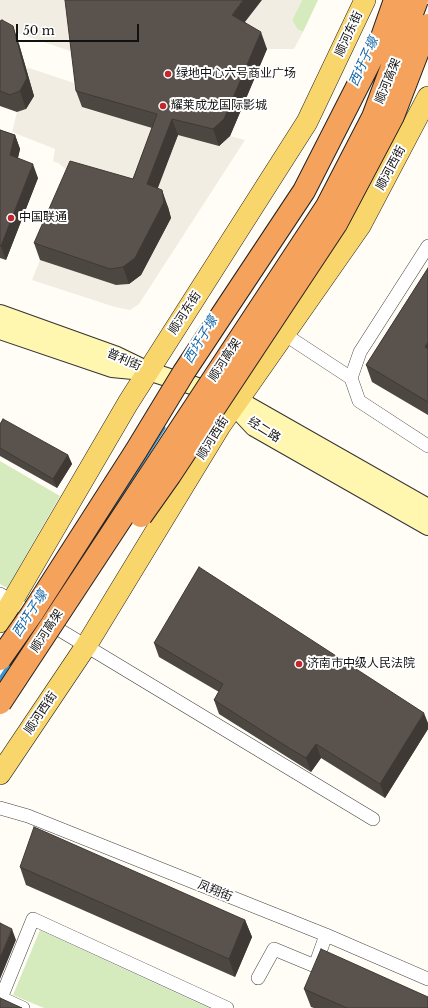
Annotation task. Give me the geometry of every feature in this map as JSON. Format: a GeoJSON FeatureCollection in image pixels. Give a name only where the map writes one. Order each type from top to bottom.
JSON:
{"type":"FeatureCollection","features":[{"type":"Feature","properties":{"kind":"highway"},"geometry":{"type":"LineString","coordinates":[[35,616],[104,481],[184,350],[292,181],[374,25],[382,0]]}},
{"type":"Feature","properties":{"kind":"highway","name":"顺河高架"},"geometry":{"type":"LineString","coordinates":[[0,659],[35,616],[184,372],[304,190],[381,40],[395,0]]}},
{"type":"Feature","properties":{"kind":"highway","name":"顺河高架"},"geometry":{"type":"LineString","coordinates":[[0,703],[327,206],[373,117],[417,0]]}},
{"type":"Feature","properties":{"kind":"highway"},"geometry":{"type":"LineString","coordinates":[[36,648],[100,573],[170,475],[336,224],[393,116],[428,25]]}},
{"type":"Feature","properties":{"kind":"main road","name":"顺河东街"},"geometry":{"type":"LineString","coordinates":[[0,622],[7,597],[148,371],[307,122],[365,0]]}},
{"type":"Feature","properties":{"kind":"main road","name":"顺河西街"},"geometry":{"type":"LineString","coordinates":[[0,774],[86,646],[220,426],[360,226],[428,99]]}},
{"type":"Feature","properties":{"kind":"street"},"geometry":{"type":"LineString","coordinates":[[351,378],[360,352],[428,246]]}},
{"type":"Feature","properties":{"kind":"street","name":"普利街"},"geometry":{"type":"LineString","coordinates":[[0,314],[117,356],[148,371]]}},
{"type":"Feature","properties":{"kind":"street","name":"普利街"},"geometry":{"type":"LineString","coordinates":[[0,330],[112,368],[148,371]]}},
{"type":"Feature","properties":{"kind":"street"},"geometry":{"type":"LineString","coordinates":[[284,334],[351,378],[359,401],[428,446]]}},
{"type":"Feature","properties":{"kind":"street"},"geometry":{"type":"LineString","coordinates":[[148,371],[238,400]]}},
{"type":"Feature","properties":{"kind":"street","name":"经二路"},"geometry":{"type":"LineString","coordinates":[[238,400],[428,508]]}},
{"type":"Feature","properties":{"kind":"street","name":"经二路"},"geometry":{"type":"LineString","coordinates":[[238,400],[240,412],[254,427],[428,526]]}},
{"type":"Feature","properties":{"kind":"street"},"geometry":{"type":"LineString","coordinates":[[7,597],[35,616],[373,819]]}},
{"type":"Feature","properties":{"kind":"street","name":"凤翔街"},"geometry":{"type":"LineString","coordinates":[[0,808],[28,816],[326,935],[428,979]]}},
{"type":"Feature","properties":{"kind":"street"},"geometry":{"type":"LineString","coordinates":[[23,1008],[1,998],[34,919],[227,1008]]}},
{"type":"Feature","properties":{"kind":"street"},"geometry":{"type":"LineString","coordinates":[[258,978],[274,949],[315,966],[326,935]]}},
{"type":"Feature","properties":{"kind":"green space"},"geometry":{"type":"Polygon","coordinates":[[[302,0],[318,0],[303,32],[297,29],[292,20],[302,0]]]}},
{"type":"Feature","properties":{"kind":"green space"},"geometry":{"type":"Polygon","coordinates":[[[0,461],[60,496],[7,588],[0,584],[0,461]]]}},
{"type":"Feature","properties":{"kind":"green space"},"geometry":{"type":"Polygon","coordinates":[[[40,930],[209,1008],[44,1008],[13,995],[40,930]]]}},
{"type":"Feature","properties":{"kind":"shaded area"},"geometry":{"type":"Polygon","coordinates":[[[0,0],[69,0],[76,53],[0,27],[0,0]]]}},
{"type":"Feature","properties":{"kind":"shaded area"},"geometry":{"type":"Polygon","coordinates":[[[262,0],[302,0],[292,20],[297,29],[303,32],[294,49],[267,49],[238,31],[262,0]]]}},
{"type":"Feature","properties":{"kind":"shaded area"},"geometry":{"type":"Polygon","coordinates":[[[26,67],[80,85],[83,108],[218,146],[230,136],[245,140],[139,304],[130,310],[115,307],[32,280],[40,260],[116,285],[129,284],[141,275],[170,218],[168,207],[76,177],[58,163],[53,161],[55,149],[12,132],[17,112],[34,96],[26,67]]]}},
{"type":"Feature","properties":{"kind":"building"},"geometry":{"type":"Polygon","coordinates":[[[65,0],[243,0],[232,15],[261,32],[224,119],[213,129],[172,119],[147,184],[162,190],[164,202],[135,258],[123,267],[110,269],[34,243],[70,161],[133,179],[157,114],[76,91],[65,0]]]}},
{"type":"Feature","properties":{"kind":"building"},"geometry":{"type":"Polygon","coordinates":[[[2,20],[13,26],[27,78],[20,91],[10,95],[0,91],[0,21],[2,20]]]}},
{"type":"Feature","properties":{"kind":"building","name":"中国联通"},"geometry":{"type":"Polygon","coordinates":[[[0,130],[15,135],[10,155],[33,164],[1,246],[0,246],[0,130]]]}},
{"type":"Feature","properties":{"kind":"building"},"geometry":{"type":"Polygon","coordinates":[[[428,268],[428,342],[425,347],[428,349],[428,402],[366,365],[428,268]]]}},
{"type":"Feature","properties":{"kind":"building"},"geometry":{"type":"Polygon","coordinates":[[[3,419],[68,455],[53,479],[0,448],[0,424],[3,419]]]}},
{"type":"Feature","properties":{"kind":"building"},"geometry":{"type":"Polygon","coordinates":[[[199,567],[424,713],[380,784],[316,744],[306,758],[289,748],[214,700],[223,684],[154,643],[199,567]]]}},
{"type":"Feature","properties":{"kind":"building"},"geometry":{"type":"Polygon","coordinates":[[[34,827],[245,920],[229,959],[20,867],[34,827]]]}},
{"type":"Feature","properties":{"kind":"building"},"geometry":{"type":"Polygon","coordinates":[[[0,923],[12,929],[0,958],[0,923]]]}},
{"type":"Feature","properties":{"kind":"building"},"geometry":{"type":"Polygon","coordinates":[[[321,949],[428,997],[428,1008],[347,1008],[304,989],[321,949]]]}},
{"type":"Feature","properties":{"kind":"building"},"geometry":{"type":"Polygon","coordinates":[[[0,998],[22,1008],[0,1008],[0,998]]]}},
{"type":"Feature","properties":{"kind":"waterway","name":"西圩子壕"},"geometry":{"type":"LineString","coordinates":[[79,560],[163,428]]}},
{"type":"Feature","properties":{"kind":"waterway","name":"西圩子壕"},"geometry":{"type":"LineString","coordinates":[[0,680],[23,645]]}},
{"type":"Feature","properties":{"kind":"place","name":"绿地中心六号商业广场"},"geometry":{"type":"Point","coordinates":[168,74]}},
{"type":"Feature","properties":{"kind":"place","name":"耀莱成龙国际影城"},"geometry":{"type":"Point","coordinates":[163,106]}},
{"type":"Feature","properties":{"kind":"place","name":"中国联通"},"geometry":{"type":"Point","coordinates":[11,218]}},
{"type":"Feature","properties":{"kind":"place","name":"济南市中级人民法院"},"geometry":{"type":"Point","coordinates":[299,664]}}]}
